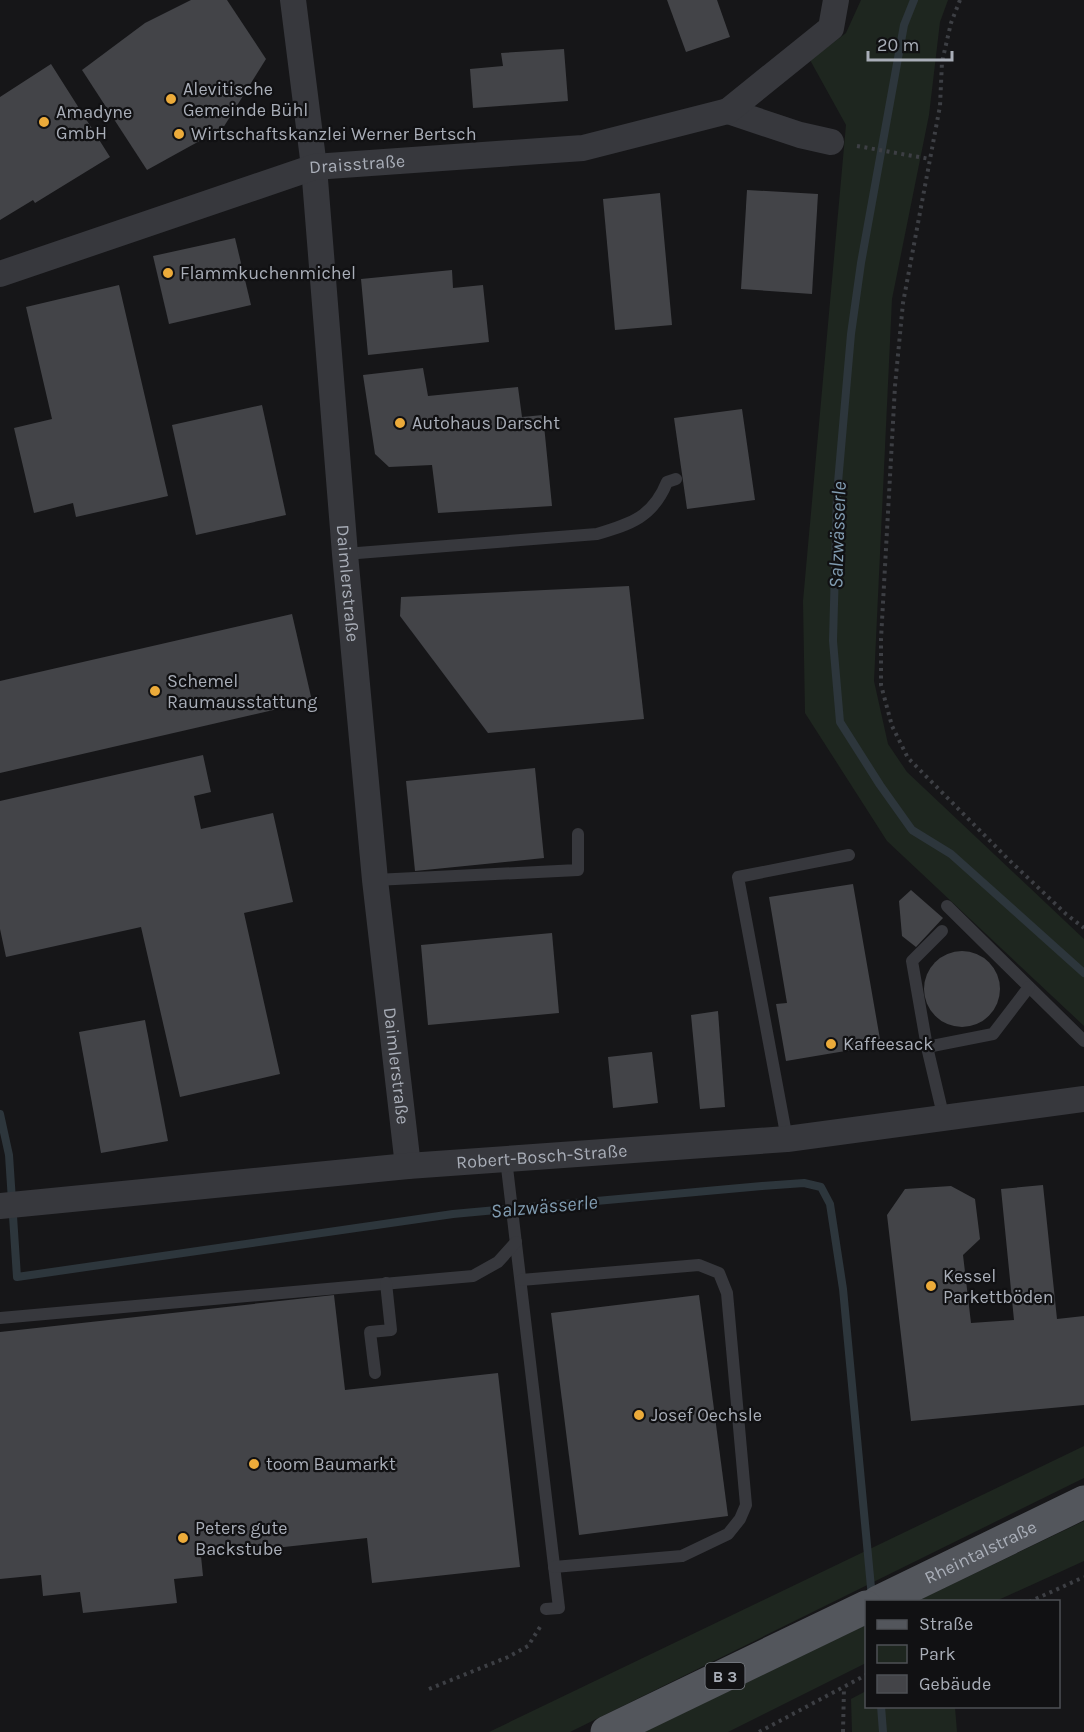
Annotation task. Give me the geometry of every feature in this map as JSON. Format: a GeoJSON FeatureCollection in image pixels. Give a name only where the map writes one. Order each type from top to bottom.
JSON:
{"type":"FeatureCollection","features":[{"type":"Feature","properties":{"kind":"main road","name":"Rheintalstraße"},"geometry":{"type":"LineString","coordinates":[[882,1600],[1084,1502]]}},
{"type":"Feature","properties":{"kind":"main road","name":"B 3"},"geometry":{"type":"LineString","coordinates":[[607,1732],[854,1613]]}},
{"type":"Feature","properties":{"kind":"street","name":"Daimlerstraße"},"geometry":{"type":"LineString","coordinates":[[293,0],[314,167],[345,554],[375,880],[408,1166]]}},
{"type":"Feature","properties":{"kind":"street","name":"Draisstraße"},"geometry":{"type":"LineString","coordinates":[[0,274],[314,167],[584,148],[728,111],[831,28],[836,0]]}},
{"type":"Feature","properties":{"kind":"street"},"geometry":{"type":"LineString","coordinates":[[728,111],[800,135],[831,142]]}},
{"type":"Feature","properties":{"kind":"street","name":"Robert-Bosch-Straße"},"geometry":{"type":"LineString","coordinates":[[0,1206],[408,1166],[787,1139],[1084,1099]]}},
{"type":"Feature","properties":{"kind":"lane"},"geometry":{"type":"LineString","coordinates":[[345,554],[597,534],[642,517],[653,507],[667,482],[676,479]]}},
{"type":"Feature","properties":{"kind":"lane"},"geometry":{"type":"LineString","coordinates":[[375,880],[578,870],[578,834]]}},
{"type":"Feature","properties":{"kind":"lane"},"geometry":{"type":"LineString","coordinates":[[787,1139],[738,877],[849,855]]}},
{"type":"Feature","properties":{"kind":"lane"},"geometry":{"type":"LineString","coordinates":[[947,906],[1084,1041]]}},
{"type":"Feature","properties":{"kind":"lane"},"geometry":{"type":"LineString","coordinates":[[942,931],[912,961],[927,1047],[944,1119]]}},
{"type":"Feature","properties":{"kind":"lane"},"geometry":{"type":"LineString","coordinates":[[927,1047],[993,1034],[1029,987]]}},
{"type":"Feature","properties":{"kind":"lane"},"geometry":{"type":"LineString","coordinates":[[506,1159],[559,1608],[546,1610]]}},
{"type":"Feature","properties":{"kind":"lane"},"geometry":{"type":"LineString","coordinates":[[0,1318],[473,1276],[498,1262],[516,1242]]}},
{"type":"Feature","properties":{"kind":"lane"},"geometry":{"type":"LineString","coordinates":[[521,1280],[699,1265],[719,1273],[727,1293],[746,1505],[740,1519],[728,1534],[682,1556],[554,1567]]}},
{"type":"Feature","properties":{"kind":"lane"},"geometry":{"type":"LineString","coordinates":[[375,1373],[370,1332],[391,1330],[386,1283]]}},
{"type":"Feature","properties":{"kind":"path"},"geometry":{"type":"LineString","coordinates":[[960,0],[951,23],[942,62],[940,106],[915,229],[902,315],[895,386],[881,639],[881,685],[892,726],[908,758],[1008,860],[1084,928]]}},
{"type":"Feature","properties":{"kind":"path"},"geometry":{"type":"LineString","coordinates":[[831,142],[930,159]]}},
{"type":"Feature","properties":{"kind":"path"},"geometry":{"type":"LineString","coordinates":[[1033,1600],[1084,1577]]}},
{"type":"Feature","properties":{"kind":"path"},"geometry":{"type":"LineString","coordinates":[[429,1689],[508,1657],[528,1646],[538,1634],[546,1610]]}},
{"type":"Feature","properties":{"kind":"path"},"geometry":{"type":"LineString","coordinates":[[759,1732],[865,1676]]}},
{"type":"Feature","properties":{"kind":"path"},"geometry":{"type":"LineString","coordinates":[[843,1732],[844,1687]]}},
{"type":"Feature","properties":{"kind":"green space"},"geometry":{"type":"Polygon","coordinates":[[[861,0],[948,0],[940,22],[929,115],[892,299],[874,681],[888,744],[907,772],[1084,939],[1084,1026],[887,841],[805,713],[803,601],[846,125],[810,60],[846,33],[861,0]]]}},
{"type":"Feature","properties":{"kind":"green space"},"geometry":{"type":"Polygon","coordinates":[[[1084,1446],[1084,1478],[570,1732],[489,1732],[1084,1446]]]}},
{"type":"Feature","properties":{"kind":"green space"},"geometry":{"type":"Polygon","coordinates":[[[1084,1521],[1084,1561],[998,1600],[919,1600],[1084,1521]]]}},
{"type":"Feature","properties":{"kind":"green space"},"geometry":{"type":"Polygon","coordinates":[[[865,1625],[865,1664],[728,1732],[644,1732],[865,1625]]]}},
{"type":"Feature","properties":{"kind":"green space"},"geometry":{"type":"Polygon","coordinates":[[[865,1692],[865,1708],[955,1708],[957,1732],[852,1732],[851,1699],[865,1692]]]}},
{"type":"Feature","properties":{"kind":"building","name":"Alevitische Gemeinde Bühl"},"geometry":{"type":"Polygon","coordinates":[[[191,0],[227,0],[266,59],[223,128],[147,170],[82,70],[145,23],[191,0]]]}},
{"type":"Feature","properties":{"kind":"building"},"geometry":{"type":"Polygon","coordinates":[[[667,0],[717,0],[730,37],[686,52],[667,0]]]}},
{"type":"Feature","properties":{"kind":"building"},"geometry":{"type":"Polygon","coordinates":[[[564,49],[568,101],[473,108],[470,69],[503,66],[501,53],[564,49]]]}},
{"type":"Feature","properties":{"kind":"building","name":"Amadyne GmbH"},"geometry":{"type":"Polygon","coordinates":[[[51,64],[110,157],[35,203],[33,200],[0,220],[0,97],[51,64]]]}},
{"type":"Feature","properties":{"kind":"building"},"geometry":{"type":"Polygon","coordinates":[[[747,190],[818,194],[812,294],[741,289],[747,190]]]}},
{"type":"Feature","properties":{"kind":"building"},"geometry":{"type":"Polygon","coordinates":[[[660,193],[672,325],[615,330],[603,199],[660,193]]]}},
{"type":"Feature","properties":{"kind":"building"},"geometry":{"type":"Polygon","coordinates":[[[235,238],[251,305],[169,324],[153,256],[235,238]]]}},
{"type":"Feature","properties":{"kind":"building"},"geometry":{"type":"Polygon","coordinates":[[[452,270],[453,288],[483,285],[489,342],[368,355],[361,279],[452,270]]]}},
{"type":"Feature","properties":{"kind":"building"},"geometry":{"type":"Polygon","coordinates":[[[119,285],[168,496],[76,517],[73,503],[34,513],[14,428],[52,419],[26,307],[119,285]]]}},
{"type":"Feature","properties":{"kind":"building"},"geometry":{"type":"Polygon","coordinates":[[[423,368],[428,396],[518,387],[522,417],[543,415],[552,506],[438,513],[432,465],[389,467],[375,454],[363,375],[423,368]]]}},
{"type":"Feature","properties":{"kind":"building"},"geometry":{"type":"Polygon","coordinates":[[[262,405],[286,515],[196,535],[172,425],[262,405]]]}},
{"type":"Feature","properties":{"kind":"building"},"geometry":{"type":"Polygon","coordinates":[[[742,409],[755,500],[687,509],[674,418],[742,409]]]}},
{"type":"Feature","properties":{"kind":"building"},"geometry":{"type":"Polygon","coordinates":[[[629,586],[644,719],[488,733],[400,616],[401,597],[629,586]]]}},
{"type":"Feature","properties":{"kind":"building","name":"Schemel Raumausstattung"},"geometry":{"type":"Polygon","coordinates":[[[292,614],[312,701],[0,773],[0,681],[292,614]]]}},
{"type":"Feature","properties":{"kind":"building"},"geometry":{"type":"Polygon","coordinates":[[[203,755],[211,792],[194,796],[201,829],[273,813],[293,902],[244,913],[280,1074],[180,1097],[141,927],[6,957],[0,929],[0,801],[203,755]]]}},
{"type":"Feature","properties":{"kind":"building"},"geometry":{"type":"Polygon","coordinates":[[[535,768],[544,858],[415,871],[406,781],[535,768]]]}},
{"type":"Feature","properties":{"kind":"building"},"geometry":{"type":"Polygon","coordinates":[[[853,884],[881,1045],[786,1061],[776,1004],[787,1003],[769,897],[853,884]]]}},
{"type":"Feature","properties":{"kind":"building"},"geometry":{"type":"Polygon","coordinates":[[[911,890],[943,918],[916,947],[902,936],[899,901],[911,890]]]}},
{"type":"Feature","properties":{"kind":"building"},"geometry":{"type":"Polygon","coordinates":[[[552,933],[559,1013],[428,1025],[421,945],[552,933]]]}},
{"type":"Feature","properties":{"kind":"building"},"geometry":{"type":"Polygon","coordinates":[[[962,951],[976,954],[989,962],[997,975],[1000,989],[997,1003],[989,1016],[976,1024],[962,1027],[948,1024],[935,1016],[927,1003],[924,989],[927,975],[935,962],[948,954],[962,951]]]}},
{"type":"Feature","properties":{"kind":"building"},"geometry":{"type":"Polygon","coordinates":[[[718,1011],[725,1107],[700,1109],[691,1015],[718,1011]]]}},
{"type":"Feature","properties":{"kind":"building"},"geometry":{"type":"Polygon","coordinates":[[[145,1020],[168,1141],[101,1153],[79,1032],[145,1020]]]}},
{"type":"Feature","properties":{"kind":"building"},"geometry":{"type":"Polygon","coordinates":[[[652,1052],[658,1103],[613,1108],[608,1057],[652,1052]]]}},
{"type":"Feature","properties":{"kind":"building","name":"Kessel Parkettböden"},"geometry":{"type":"Polygon","coordinates":[[[1043,1185],[1057,1319],[1084,1316],[1084,1405],[911,1421],[887,1215],[905,1189],[951,1186],[975,1199],[980,1239],[963,1255],[971,1323],[1014,1320],[1001,1189],[1043,1185]]]}},
{"type":"Feature","properties":{"kind":"building","name":"toom Baumarkt"},"geometry":{"type":"Polygon","coordinates":[[[334,1295],[345,1390],[498,1373],[520,1567],[372,1583],[367,1538],[201,1556],[203,1576],[174,1579],[177,1603],[83,1613],[80,1592],[43,1596],[41,1575],[0,1579],[0,1332],[334,1295]]]}},
{"type":"Feature","properties":{"kind":"building","name":"Josef Oechsle"},"geometry":{"type":"Polygon","coordinates":[[[699,1295],[728,1516],[579,1535],[551,1313],[699,1295]]]}},
{"type":"Feature","properties":{"kind":"waterway","name":"Salzwässerle"},"geometry":{"type":"LineString","coordinates":[[914,0],[904,25],[861,263],[851,334],[837,494],[833,641],[840,722],[912,830],[951,854],[1084,973]]}},
{"type":"Feature","properties":{"kind":"waterway","name":"Salzwässerle"},"geometry":{"type":"LineString","coordinates":[[0,1114],[9,1155],[17,1277],[453,1214],[762,1186],[804,1183],[821,1187],[830,1204],[843,1289],[872,1598]]}},
{"type":"Feature","properties":{"kind":"waterway","name":"Salzwässerle"},"geometry":{"type":"LineString","coordinates":[[881,1708],[883,1732]]}},
{"type":"Feature","properties":{"kind":"place","name":"Alevitische Gemeinde Bühl"},"geometry":{"type":"Point","coordinates":[171,99]}},
{"type":"Feature","properties":{"kind":"place","name":"Amadyne GmbH"},"geometry":{"type":"Point","coordinates":[44,122]}},
{"type":"Feature","properties":{"kind":"place","name":"Wirtschaftskanzlei Werner Bertsch"},"geometry":{"type":"Point","coordinates":[179,134]}},
{"type":"Feature","properties":{"kind":"place","name":"Flammkuchenmichel"},"geometry":{"type":"Point","coordinates":[168,273]}},
{"type":"Feature","properties":{"kind":"place","name":"Autohaus Darscht"},"geometry":{"type":"Point","coordinates":[400,423]}},
{"type":"Feature","properties":{"kind":"place","name":"Schemel Raumausstattung"},"geometry":{"type":"Point","coordinates":[155,691]}},
{"type":"Feature","properties":{"kind":"place","name":"Kaffeesack"},"geometry":{"type":"Point","coordinates":[831,1044]}},
{"type":"Feature","properties":{"kind":"place","name":"Kessel Parkettböden"},"geometry":{"type":"Point","coordinates":[931,1286]}},
{"type":"Feature","properties":{"kind":"place","name":"Josef Oechsle"},"geometry":{"type":"Point","coordinates":[639,1415]}},
{"type":"Feature","properties":{"kind":"place","name":"toom Baumarkt"},"geometry":{"type":"Point","coordinates":[254,1464]}},
{"type":"Feature","properties":{"kind":"place","name":"Peters gute Backstube"},"geometry":{"type":"Point","coordinates":[183,1538]}}]}
